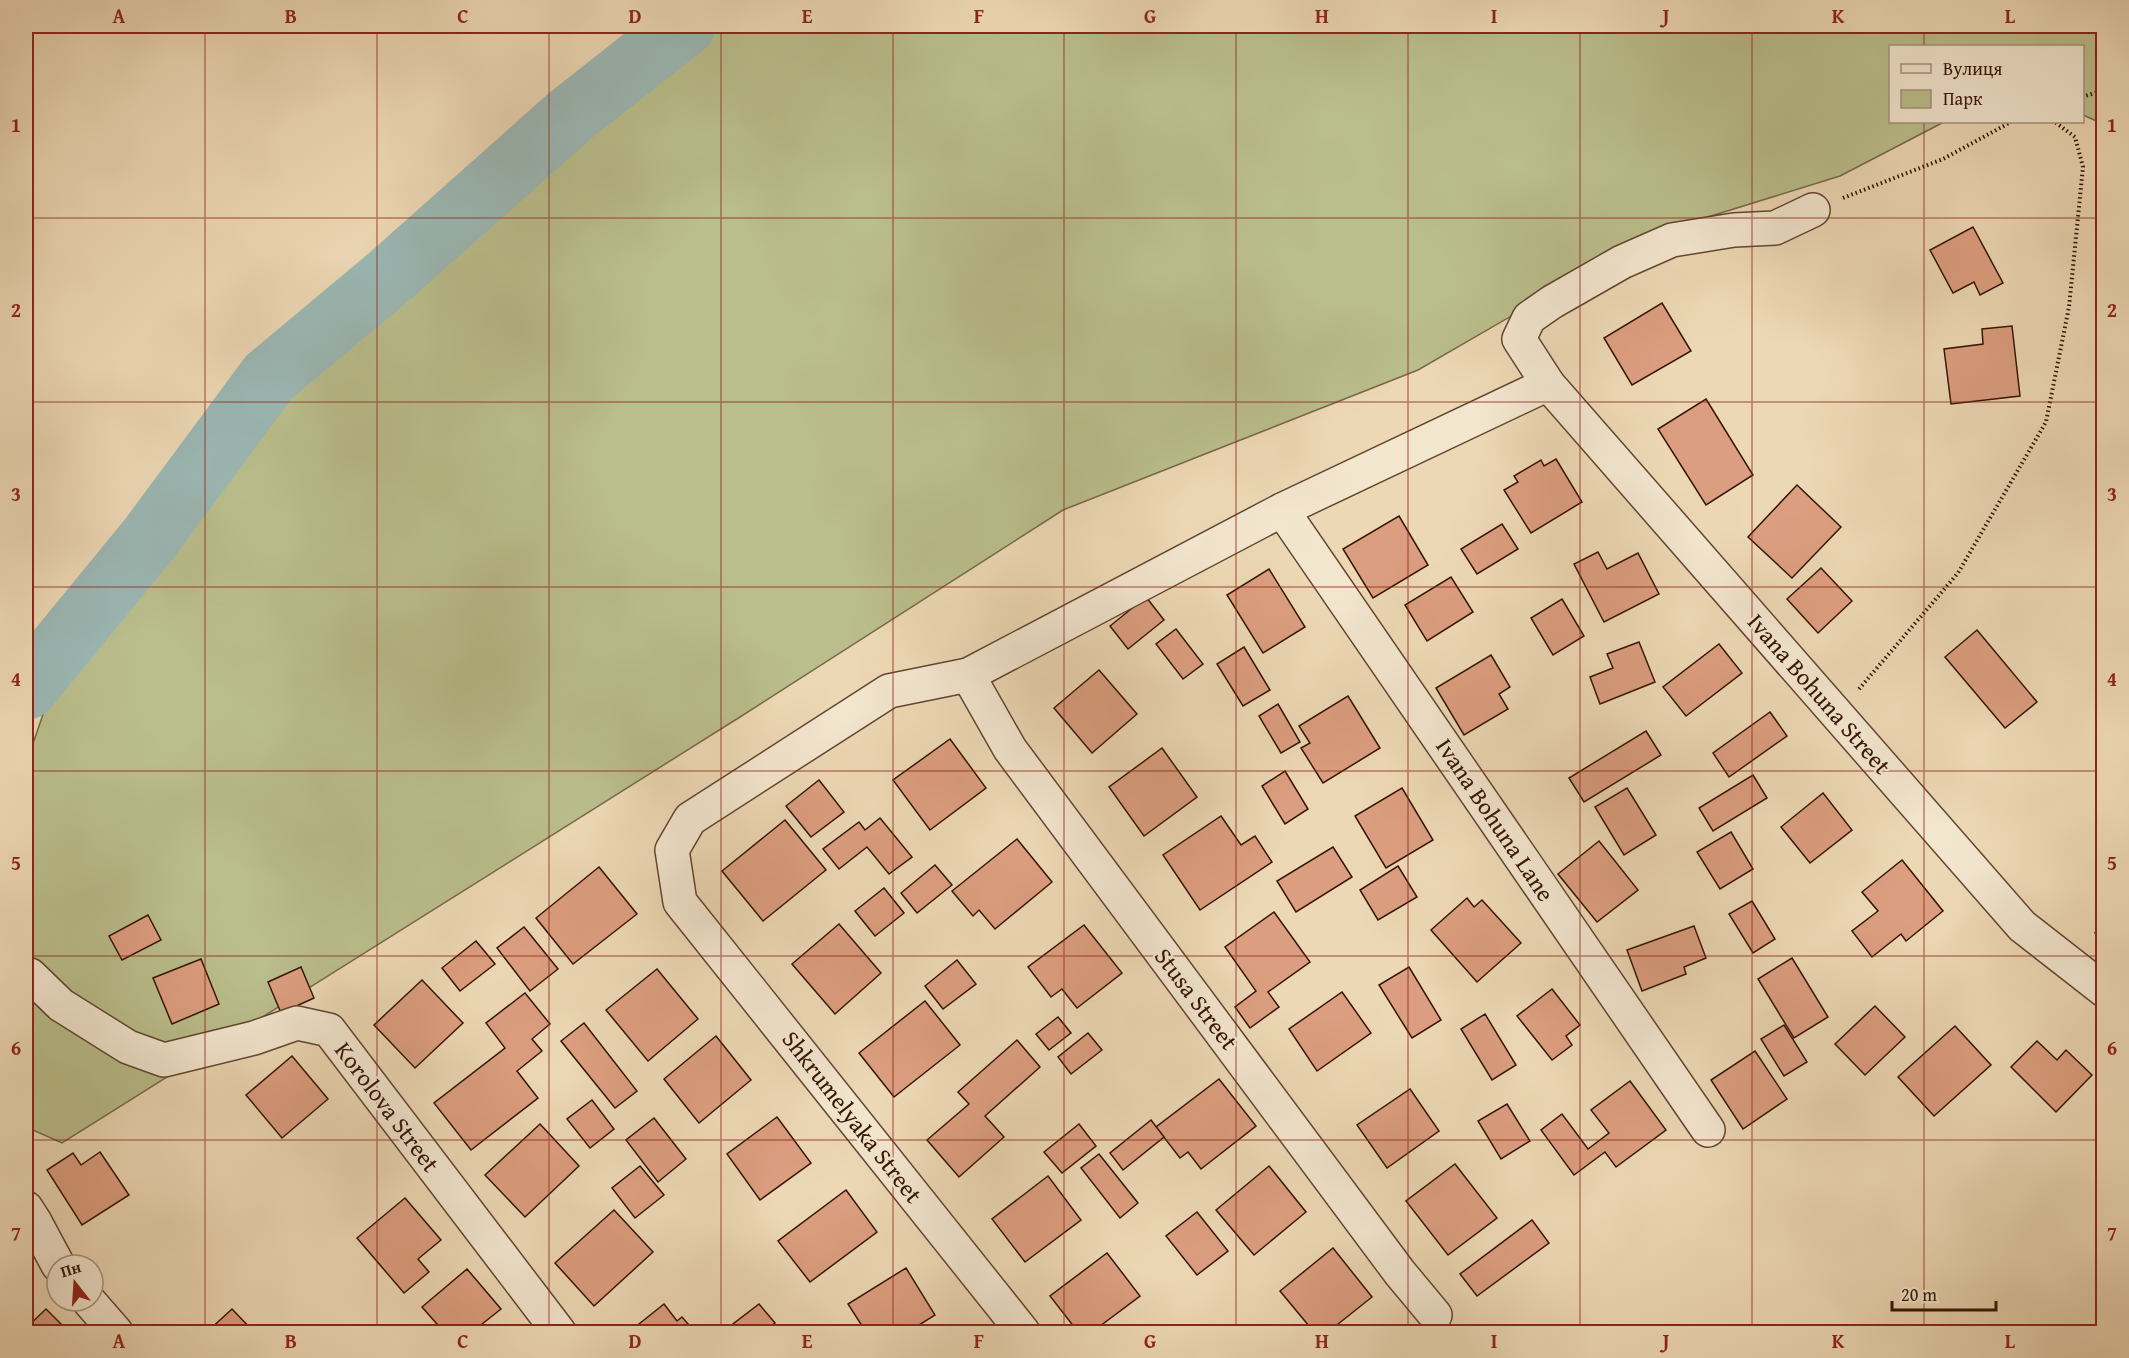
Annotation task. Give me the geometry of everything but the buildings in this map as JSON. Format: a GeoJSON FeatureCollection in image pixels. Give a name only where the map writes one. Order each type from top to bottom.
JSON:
{"type":"FeatureCollection","features":[{"type":"Feature","properties":{"kind":"street","name":"Ivana Bohuna Street"},"geometry":{"type":"LineString","coordinates":[[1813,210],[1775,228],[1734,230],[1672,240],[1622,262],[1552,302],[1529,318],[1519,339],[1548,384],[2022,926],[2103,990]]}},
{"type":"Feature","properties":{"kind":"street"},"geometry":{"type":"LineString","coordinates":[[968,675],[1282,510],[1548,384]]}},
{"type":"Feature","properties":{"kind":"street","name":"Ivana Bohuna Lane"},"geometry":{"type":"LineString","coordinates":[[1282,510],[1708,1130]]}},
{"type":"Feature","properties":{"kind":"street","name":"Shkrumelyaka Street"},"geometry":{"type":"LineString","coordinates":[[968,675],[889,691],[690,819],[672,850],[680,902],[1023,1332]]}},
{"type":"Feature","properties":{"kind":"street","name":"Stusa Street"},"geometry":{"type":"LineString","coordinates":[[968,675],[1010,749],[1351,1207],[1435,1315]]}},
{"type":"Feature","properties":{"kind":"street","name":"Korolova Street"},"geometry":{"type":"LineString","coordinates":[[30,975],[61,1005],[128,1047],[164,1060],[254,1038],[297,1023],[329,1030],[559,1332]]}},
{"type":"Feature","properties":{"kind":"street"},"geometry":{"type":"LineString","coordinates":[[26,1209],[52,1253]]}},
{"type":"Feature","properties":{"kind":"street"},"geometry":{"type":"LineString","coordinates":[[99,1313],[116,1332]]}},
{"type":"Feature","properties":{"kind":"path"},"geometry":{"type":"LineString","coordinates":[[2084,96],[2103,90]]}},
{"type":"Feature","properties":{"kind":"path"},"geometry":{"type":"LineString","coordinates":[[1813,210],[1943,159],[2009,123]]}},
{"type":"Feature","properties":{"kind":"path"},"geometry":{"type":"LineString","coordinates":[[1837,714],[1958,573],[2046,422],[2069,307],[2083,167],[2075,137],[2056,123]]}},
{"type":"Feature","properties":{"kind":"green space"},"geometry":{"type":"Polygon","coordinates":[[[656,26],[2103,26],[2103,124],[2084,115],[2084,45],[1889,45],[1889,123],[1942,123],[1840,176],[1653,234],[1418,370],[1063,510],[740,717],[62,1143],[26,1127],[26,764],[73,627],[449,191],[656,26]]]}},
{"type":"Feature","properties":{"kind":"waterway"},"geometry":{"type":"LineString","coordinates":[[26,689],[149,539],[269,377],[390,276],[571,115],[684,26]]}}]}
